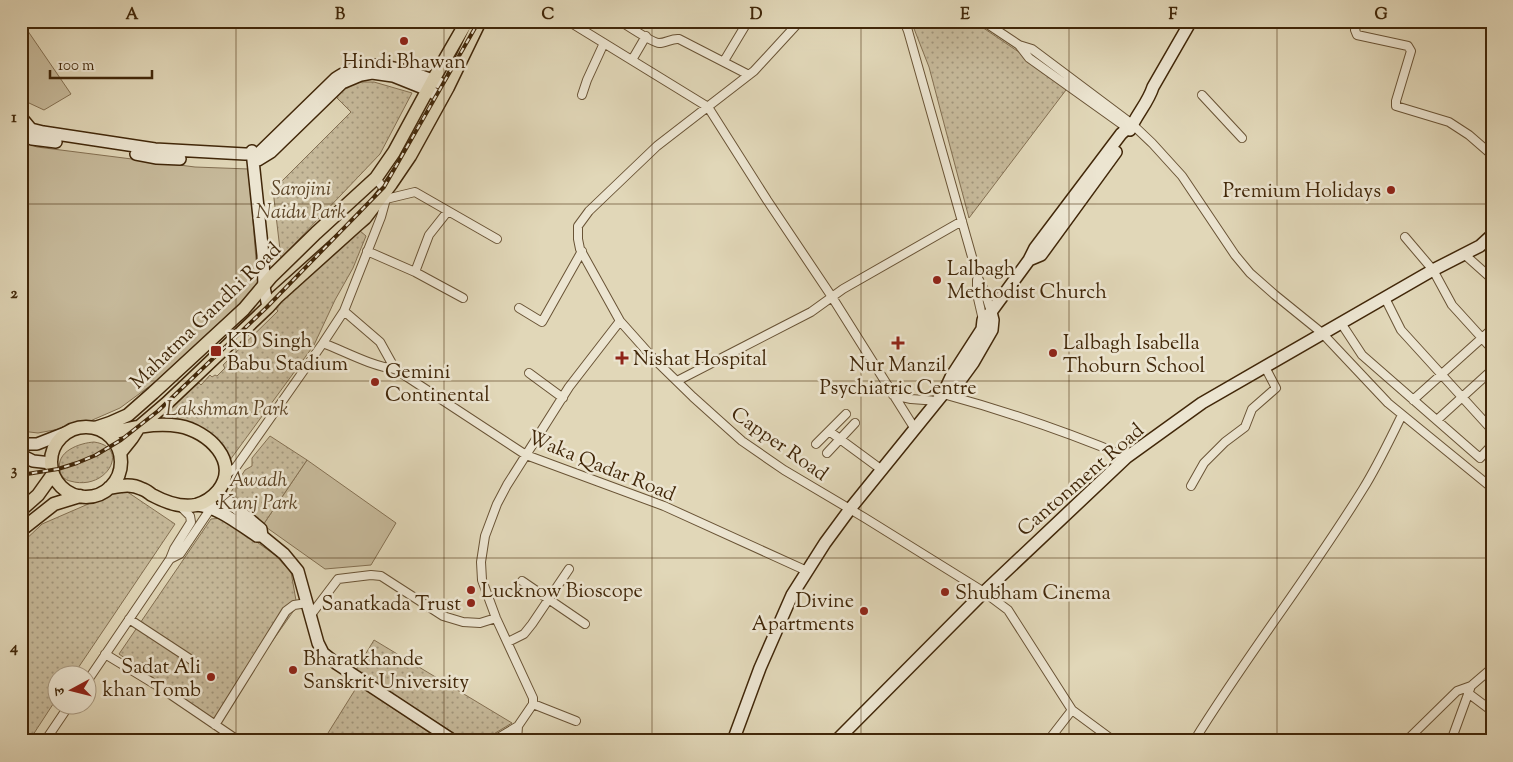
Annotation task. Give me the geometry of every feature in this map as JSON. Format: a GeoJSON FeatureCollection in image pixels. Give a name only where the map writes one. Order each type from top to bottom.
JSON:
{"type":"FeatureCollection","features":[{"type":"Feature","properties":{"kind":"main road","name":"Mahatma Gandhi Road"},"geometry":{"type":"LineString","coordinates":[[95,428],[128,415],[244,309],[316,234],[376,178],[394,152],[467,21]]}},
{"type":"Feature","properties":{"kind":"main road","name":"Mahatma Gandhi Road"},"geometry":{"type":"LineString","coordinates":[[120,453],[139,426],[357,225],[385,195],[410,156],[445,92],[480,21]]}},
{"type":"Feature","properties":{"kind":"main road"},"geometry":{"type":"LineString","coordinates":[[159,409],[160,416],[165,425]]}},
{"type":"Feature","properties":{"kind":"main road"},"geometry":{"type":"LineString","coordinates":[[107,434],[139,426],[180,426],[209,439],[224,459],[226,475],[216,493],[206,501],[196,505],[180,506],[152,495],[141,488],[125,485],[109,488]]}},
{"type":"Feature","properties":{"kind":"main road"},"geometry":{"type":"LineString","coordinates":[[79,427],[95,428],[107,434],[115,442],[120,453],[121,462],[115,481],[109,488],[100,494],[90,497],[68,492],[59,485],[52,469],[52,452],[57,441],[65,433],[79,427]]}},
{"type":"Feature","properties":{"kind":"main road"},"geometry":{"type":"LineString","coordinates":[[21,510],[38,495],[52,469]]}},
{"type":"Feature","properties":{"kind":"main road"},"geometry":{"type":"LineString","coordinates":[[21,530],[54,504],[80,496]]}},
{"type":"Feature","properties":{"kind":"street"},"geometry":{"type":"LineString","coordinates":[[568,21],[708,107],[766,200],[832,297],[915,429]]}},
{"type":"Feature","properties":{"kind":"street"},"geometry":{"type":"LineString","coordinates":[[620,21],[657,43],[675,38],[679,39],[749,75]]}},
{"type":"Feature","properties":{"kind":"street"},"geometry":{"type":"LineString","coordinates":[[724,61],[748,21]]}},
{"type":"Feature","properties":{"kind":"street","name":"Capper Road"},"geometry":{"type":"LineString","coordinates":[[800,21],[749,75],[657,146],[589,211],[578,226],[578,239],[582,251],[620,321],[653,358],[677,381],[742,441],[784,470],[984,592],[1008,610],[1072,710]]}},
{"type":"Feature","properties":{"kind":"street"},"geometry":{"type":"LineString","coordinates":[[904,21],[978,278],[985,292],[987,316]]}},
{"type":"Feature","properties":{"kind":"street"},"geometry":{"type":"LineString","coordinates":[[982,21],[1019,45],[1029,58],[1073,84],[1152,143],[1182,176],[1235,255],[1250,272],[1322,333],[1388,403],[1492,488]]}},
{"type":"Feature","properties":{"kind":"street"},"geometry":{"type":"LineString","coordinates":[[733,741],[760,668],[792,595],[807,571],[850,509],[941,398],[951,377],[982,329],[987,316],[1029,260],[1042,255],[1126,139],[1129,126],[1150,97],[1153,87],[1191,21]]}},
{"type":"Feature","properties":{"kind":"street"},"geometry":{"type":"LineString","coordinates":[[1150,97],[1158,92],[1198,21]]}},
{"type":"Feature","properties":{"kind":"street"},"geometry":{"type":"LineString","coordinates":[[1358,21],[1355,30],[1357,35],[1410,48],[1411,51],[1396,106],[1449,122],[1469,135],[1492,155]]}},
{"type":"Feature","properties":{"kind":"street"},"geometry":{"type":"LineString","coordinates":[[632,60],[646,36]]}},
{"type":"Feature","properties":{"kind":"street"},"geometry":{"type":"LineString","coordinates":[[582,95],[604,43]]}},
{"type":"Feature","properties":{"kind":"street"},"geometry":{"type":"LineString","coordinates":[[21,131],[32,138],[157,158],[236,162],[271,152],[342,83],[361,75],[372,73],[393,76],[430,85],[445,92]]}},
{"type":"Feature","properties":{"kind":"street"},"geometry":{"type":"LineString","coordinates":[[1202,95],[1242,138]]}},
{"type":"Feature","properties":{"kind":"street"},"geometry":{"type":"LineString","coordinates":[[21,117],[32,128],[52,134],[155,149],[256,156]]}},
{"type":"Feature","properties":{"kind":"street"},"geometry":{"type":"LineString","coordinates":[[256,156],[263,255],[268,282],[268,307]]}},
{"type":"Feature","properties":{"kind":"street"},"geometry":{"type":"LineString","coordinates":[[226,475],[236,467],[344,311],[380,217],[385,195],[376,178]]}},
{"type":"Feature","properties":{"kind":"street"},"geometry":{"type":"LineString","coordinates":[[385,195],[415,192],[497,240]]}},
{"type":"Feature","properties":{"kind":"street"},"geometry":{"type":"LineString","coordinates":[[415,272],[429,235],[448,211]]}},
{"type":"Feature","properties":{"kind":"street"},"geometry":{"type":"LineString","coordinates":[[677,381],[812,312],[843,289],[962,221]]}},
{"type":"Feature","properties":{"kind":"street","name":"Cantonment Road"},"geometry":{"type":"LineString","coordinates":[[836,741],[984,592],[1128,457],[1202,403],[1433,270],[1486,245],[1492,235]]}},
{"type":"Feature","properties":{"kind":"street"},"geometry":{"type":"LineString","coordinates":[[1405,237],[1433,270],[1452,305],[1492,349]]}},
{"type":"Feature","properties":{"kind":"street"},"geometry":{"type":"LineString","coordinates":[[367,250],[415,272],[463,298]]}},
{"type":"Feature","properties":{"kind":"street"},"geometry":{"type":"LineString","coordinates":[[519,308],[542,322],[582,251]]}},
{"type":"Feature","properties":{"kind":"street"},"geometry":{"type":"LineString","coordinates":[[1464,254],[1492,279]]}},
{"type":"Feature","properties":{"kind":"street"},"geometry":{"type":"LineString","coordinates":[[268,282],[277,297]]}},
{"type":"Feature","properties":{"kind":"street"},"geometry":{"type":"LineString","coordinates":[[1385,298],[1401,330],[1492,430]]}},
{"type":"Feature","properties":{"kind":"street","name":"Waka Qadar Road"},"geometry":{"type":"LineString","coordinates":[[344,311],[380,342],[395,369]]}},
{"type":"Feature","properties":{"kind":"street"},"geometry":{"type":"LineString","coordinates":[[493,741],[518,726],[533,704],[533,698],[496,618],[482,580],[481,562],[485,536],[497,504],[507,485],[562,398],[620,321]]}},
{"type":"Feature","properties":{"kind":"street"},"geometry":{"type":"LineString","coordinates":[[1341,323],[1362,355],[1480,458],[1492,445]]}},
{"type":"Feature","properties":{"kind":"street"},"geometry":{"type":"LineString","coordinates":[[1413,400],[1492,329]]}},
{"type":"Feature","properties":{"kind":"street","name":"Waka Qadar Road"},"geometry":{"type":"LineString","coordinates":[[323,343],[371,362],[395,369],[526,455],[664,506],[807,571]]}},
{"type":"Feature","properties":{"kind":"street"},"geometry":{"type":"LineString","coordinates":[[1191,486],[1204,463],[1225,442],[1245,427],[1252,409],[1276,388],[1265,367]]}},
{"type":"Feature","properties":{"kind":"street"},"geometry":{"type":"LineString","coordinates":[[1436,420],[1492,370]]}},
{"type":"Feature","properties":{"kind":"street"},"geometry":{"type":"LineString","coordinates":[[529,373],[562,398]]}},
{"type":"Feature","properties":{"kind":"street"},"geometry":{"type":"LineString","coordinates":[[893,395],[911,399],[941,398],[987,406],[1078,437],[1128,457]]}},
{"type":"Feature","properties":{"kind":"street"},"geometry":{"type":"LineString","coordinates":[[816,444],[846,414]]}},
{"type":"Feature","properties":{"kind":"street"},"geometry":{"type":"LineString","coordinates":[[1194,741],[1220,698],[1360,495],[1402,415]]}},
{"type":"Feature","properties":{"kind":"street"},"geometry":{"type":"LineString","coordinates":[[827,453],[855,423]]}},
{"type":"Feature","properties":{"kind":"street"},"geometry":{"type":"LineString","coordinates":[[829,431],[882,470]]}},
{"type":"Feature","properties":{"kind":"street"},"geometry":{"type":"LineString","coordinates":[[21,444],[37,444],[65,433]]}},
{"type":"Feature","properties":{"kind":"street"},"geometry":{"type":"LineString","coordinates":[[21,455],[52,469]]}},
{"type":"Feature","properties":{"kind":"street"},"geometry":{"type":"LineString","coordinates":[[170,559],[180,554],[211,508],[216,493],[261,529],[262,536]]}},
{"type":"Feature","properties":{"kind":"street"},"geometry":{"type":"LineString","coordinates":[[196,505],[206,506],[220,512],[257,536],[262,536],[284,554],[298,571],[318,643],[324,653],[336,664],[454,741]]}},
{"type":"Feature","properties":{"kind":"street"},"geometry":{"type":"LineString","coordinates":[[98,666],[170,559],[191,522],[190,516],[180,506]]}},
{"type":"Feature","properties":{"kind":"street"},"geometry":{"type":"LineString","coordinates":[[508,642],[524,634],[569,570]]}},
{"type":"Feature","properties":{"kind":"street"},"geometry":{"type":"LineString","coordinates":[[310,616],[338,579],[371,575],[381,576],[443,616],[464,622],[480,623],[496,618]]}},
{"type":"Feature","properties":{"kind":"street"},"geometry":{"type":"LineString","coordinates":[[522,581],[585,624]]}},
{"type":"Feature","properties":{"kind":"street"},"geometry":{"type":"LineString","coordinates":[[215,725],[286,611],[294,605],[307,603]]}},
{"type":"Feature","properties":{"kind":"street"},"geometry":{"type":"LineString","coordinates":[[129,619],[193,661]]}},
{"type":"Feature","properties":{"kind":"street"},"geometry":{"type":"LineString","coordinates":[[106,654],[161,688],[239,741]]}},
{"type":"Feature","properties":{"kind":"street"},"geometry":{"type":"LineString","coordinates":[[1451,741],[1470,690],[1492,668]]}},
{"type":"Feature","properties":{"kind":"street"},"geometry":{"type":"LineString","coordinates":[[1406,741],[1457,691],[1470,690],[1492,711]]}},
{"type":"Feature","properties":{"kind":"street"},"geometry":{"type":"LineString","coordinates":[[533,704],[576,721]]}},
{"type":"Feature","properties":{"kind":"street"},"geometry":{"type":"LineString","coordinates":[[1048,741],[1072,710],[1114,741]]}},
{"type":"Feature","properties":{"kind":"street"},"geometry":{"type":"LineString","coordinates":[[44,741],[63,714]]}},
{"type":"Feature","properties":{"kind":"street"},"geometry":{"type":"LineString","coordinates":[[517,741],[518,726]]}},
{"type":"Feature","properties":{"kind":"green space"},"geometry":{"type":"Polygon","coordinates":[[[21,21],[71,94],[44,110],[29,103],[21,94],[21,21]]]}},
{"type":"Feature","properties":{"kind":"green space"},"geometry":{"type":"Polygon","coordinates":[[[911,21],[973,21],[1069,86],[969,218],[929,67],[911,21]]]}},
{"type":"Feature","properties":{"kind":"green space","name":"Sarojini Naidu Park"},"geometry":{"type":"Polygon","coordinates":[[[353,82],[374,82],[412,93],[380,154],[281,258],[273,190],[351,112],[336,97],[353,82]]]}},
{"type":"Feature","properties":{"kind":"green space"},"geometry":{"type":"Polygon","coordinates":[[[21,141],[37,147],[195,167],[249,169],[258,286],[162,377],[120,408],[81,425],[38,433],[21,431],[21,141]]]}},
{"type":"Feature","properties":{"kind":"green space","name":"Lakshman Park"},"geometry":{"type":"Polygon","coordinates":[[[359,230],[366,236],[353,268],[335,300],[314,345],[230,460],[223,446],[194,424],[174,419],[169,414],[169,407],[199,383],[201,385],[210,375],[212,377],[217,376],[225,368],[223,365],[278,311],[274,306],[359,230]]]}},
{"type":"Feature","properties":{"kind":"green space","name":"Awadh Kunj Park"},"geometry":{"type":"Polygon","coordinates":[[[270,436],[307,460],[263,525],[232,503],[231,492],[245,470],[252,466],[252,458],[270,436]]]}},
{"type":"Feature","properties":{"kind":"green space"},"geometry":{"type":"Polygon","coordinates":[[[94,442],[105,446],[111,452],[110,468],[104,475],[95,480],[83,483],[65,479],[62,476],[59,464],[61,458],[76,446],[94,442]]]}},
{"type":"Feature","properties":{"kind":"green space"},"geometry":{"type":"Polygon","coordinates":[[[307,460],[396,523],[371,565],[325,569],[263,525],[307,460]]]}},
{"type":"Feature","properties":{"kind":"green space"},"geometry":{"type":"Polygon","coordinates":[[[123,489],[175,524],[81,664],[48,664],[48,712],[29,741],[21,741],[21,544],[42,524],[123,489]]]}},
{"type":"Feature","properties":{"kind":"green space"},"geometry":{"type":"Polygon","coordinates":[[[223,518],[275,555],[291,572],[297,606],[216,721],[119,654],[211,519],[223,518]]]}},
{"type":"Feature","properties":{"kind":"green space"},"geometry":{"type":"Polygon","coordinates":[[[374,640],[512,723],[482,741],[466,741],[356,670],[374,640]]]}},
{"type":"Feature","properties":{"kind":"green space"},"geometry":{"type":"Polygon","coordinates":[[[358,685],[442,741],[323,741],[358,685]]]}},
{"type":"Feature","properties":{"kind":"railway"},"geometry":{"type":"LineString","coordinates":[[21,475],[58,469],[77,463],[96,455],[121,440],[158,411],[267,307],[384,187],[479,21]]}},
{"type":"Feature","properties":{"kind":"place","name":"Hindi Bhawan"},"geometry":{"type":"Point","coordinates":[404,41]}},
{"type":"Feature","properties":{"kind":"place","name":"Premium Holidays"},"geometry":{"type":"Point","coordinates":[1391,190]}},
{"type":"Feature","properties":{"kind":"place","name":"Lalbagh Methodist Church"},"geometry":{"type":"Point","coordinates":[937,280]}},
{"type":"Feature","properties":{"kind":"place","name":"Nur Manzil Psychiatric Centre"},"geometry":{"type":"Point","coordinates":[898,343]}},
{"type":"Feature","properties":{"kind":"place","name":"KD Singh Babu Stadium"},"geometry":{"type":"Point","coordinates":[216,351]}},
{"type":"Feature","properties":{"kind":"place","name":"Lalbagh Isabella Thoburn School"},"geometry":{"type":"Point","coordinates":[1053,353]}},
{"type":"Feature","properties":{"kind":"place","name":"Nishat Hospital"},"geometry":{"type":"Point","coordinates":[622,358]}},
{"type":"Feature","properties":{"kind":"place","name":"Gemini Continental"},"geometry":{"type":"Point","coordinates":[375,382]}},
{"type":"Feature","properties":{"kind":"place","name":"Lucknow Bioscope"},"geometry":{"type":"Point","coordinates":[471,590]}},
{"type":"Feature","properties":{"kind":"place","name":"Shubham Cinema"},"geometry":{"type":"Point","coordinates":[945,592]}},
{"type":"Feature","properties":{"kind":"place","name":"Sanatkada Trust"},"geometry":{"type":"Point","coordinates":[471,603]}},
{"type":"Feature","properties":{"kind":"place","name":"Divine Apartments"},"geometry":{"type":"Point","coordinates":[864,611]}},
{"type":"Feature","properties":{"kind":"place","name":"Bharatkhande Sanskrit University"},"geometry":{"type":"Point","coordinates":[293,670]}},
{"type":"Feature","properties":{"kind":"place","name":"Sadat Ali khan Tomb"},"geometry":{"type":"Point","coordinates":[211,677]}}]}
